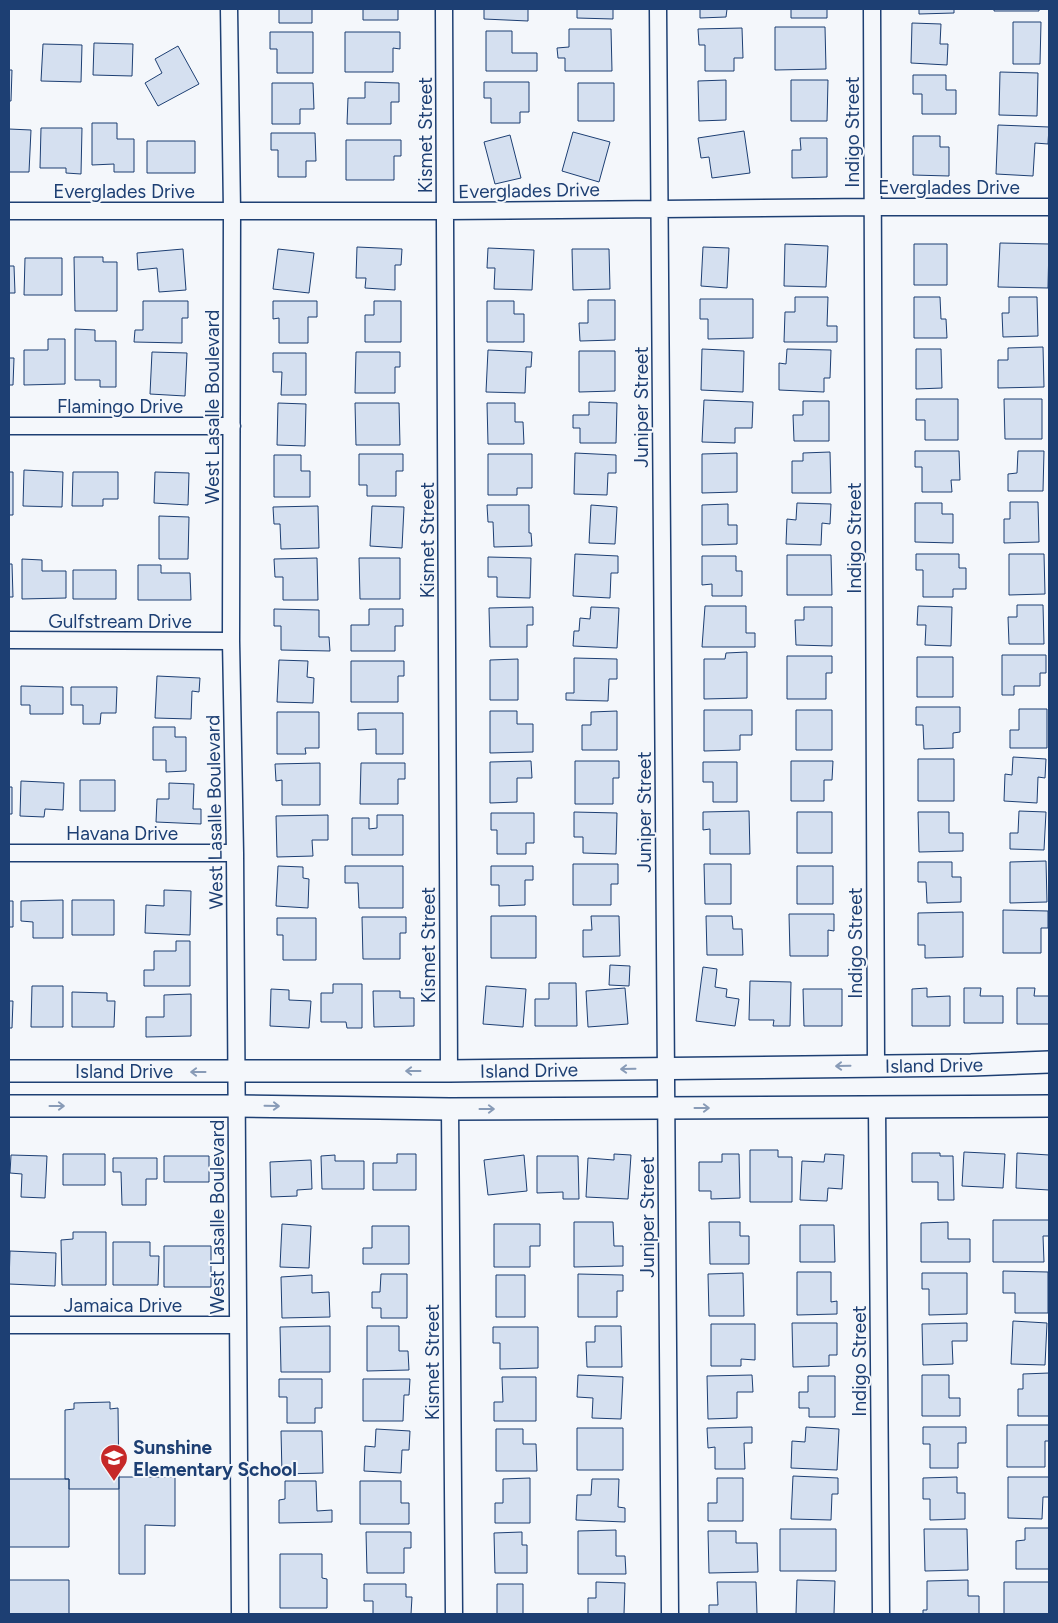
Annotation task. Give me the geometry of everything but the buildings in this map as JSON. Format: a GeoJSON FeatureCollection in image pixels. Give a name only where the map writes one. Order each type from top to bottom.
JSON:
{"type":"FeatureCollection","features":[{"type":"Feature","properties":{"kind":"street","name":"West Lasalle Boulevard"},"geometry":{"type":"LineString","coordinates":[[229,9],[232,211],[231,641],[235,853],[240,1614]]}},
{"type":"Feature","properties":{"kind":"street","name":"Kismet Street"},"geometry":{"type":"LineString","coordinates":[[444,9],[449,1071]]}},
{"type":"Feature","properties":{"kind":"street","name":"Juniper Street"},"geometry":{"type":"LineString","coordinates":[[658,9],[670,1614]]}},
{"type":"Feature","properties":{"kind":"street","name":"Indigo Street"},"geometry":{"type":"LineString","coordinates":[[872,9],[876,1066]]}},
{"type":"Feature","properties":{"kind":"street","name":"Everglades Drive"},"geometry":{"type":"LineString","coordinates":[[9,211],[446,211],[872,206],[1049,207]]}},
{"type":"Feature","properties":{"kind":"street","name":"Flamingo Drive"},"geometry":{"type":"LineString","coordinates":[[9,426],[232,426]]}},
{"type":"Feature","properties":{"kind":"street","name":"Gulfstream Drive"},"geometry":{"type":"LineString","coordinates":[[9,640],[231,641]]}},
{"type":"Feature","properties":{"kind":"street","name":"Havana Drive"},"geometry":{"type":"LineString","coordinates":[[9,853],[235,853]]}},
{"type":"Feature","properties":{"kind":"street","name":"Island Drive"},"geometry":{"type":"LineString","coordinates":[[9,1071],[449,1071],[1049,1062]]}},
{"type":"Feature","properties":{"kind":"street","name":"Island Drive"},"geometry":{"type":"LineString","coordinates":[[9,1106],[236,1106],[450,1109],[1049,1106]]}},
{"type":"Feature","properties":{"kind":"street","name":"Indigo Street"},"geometry":{"type":"LineString","coordinates":[[877,1107],[882,1614]]}},
{"type":"Feature","properties":{"kind":"street","name":"Kismet Street"},"geometry":{"type":"LineString","coordinates":[[450,1109],[454,1614]]}},
{"type":"Feature","properties":{"kind":"street","name":"Jamaica Drive"},"geometry":{"type":"LineString","coordinates":[[9,1325],[237,1325]]}},
{"type":"Feature","properties":{"kind":"place","name":"Sunshine Elementary School"},"geometry":{"type":"Point","coordinates":[114,1482]}}]}
